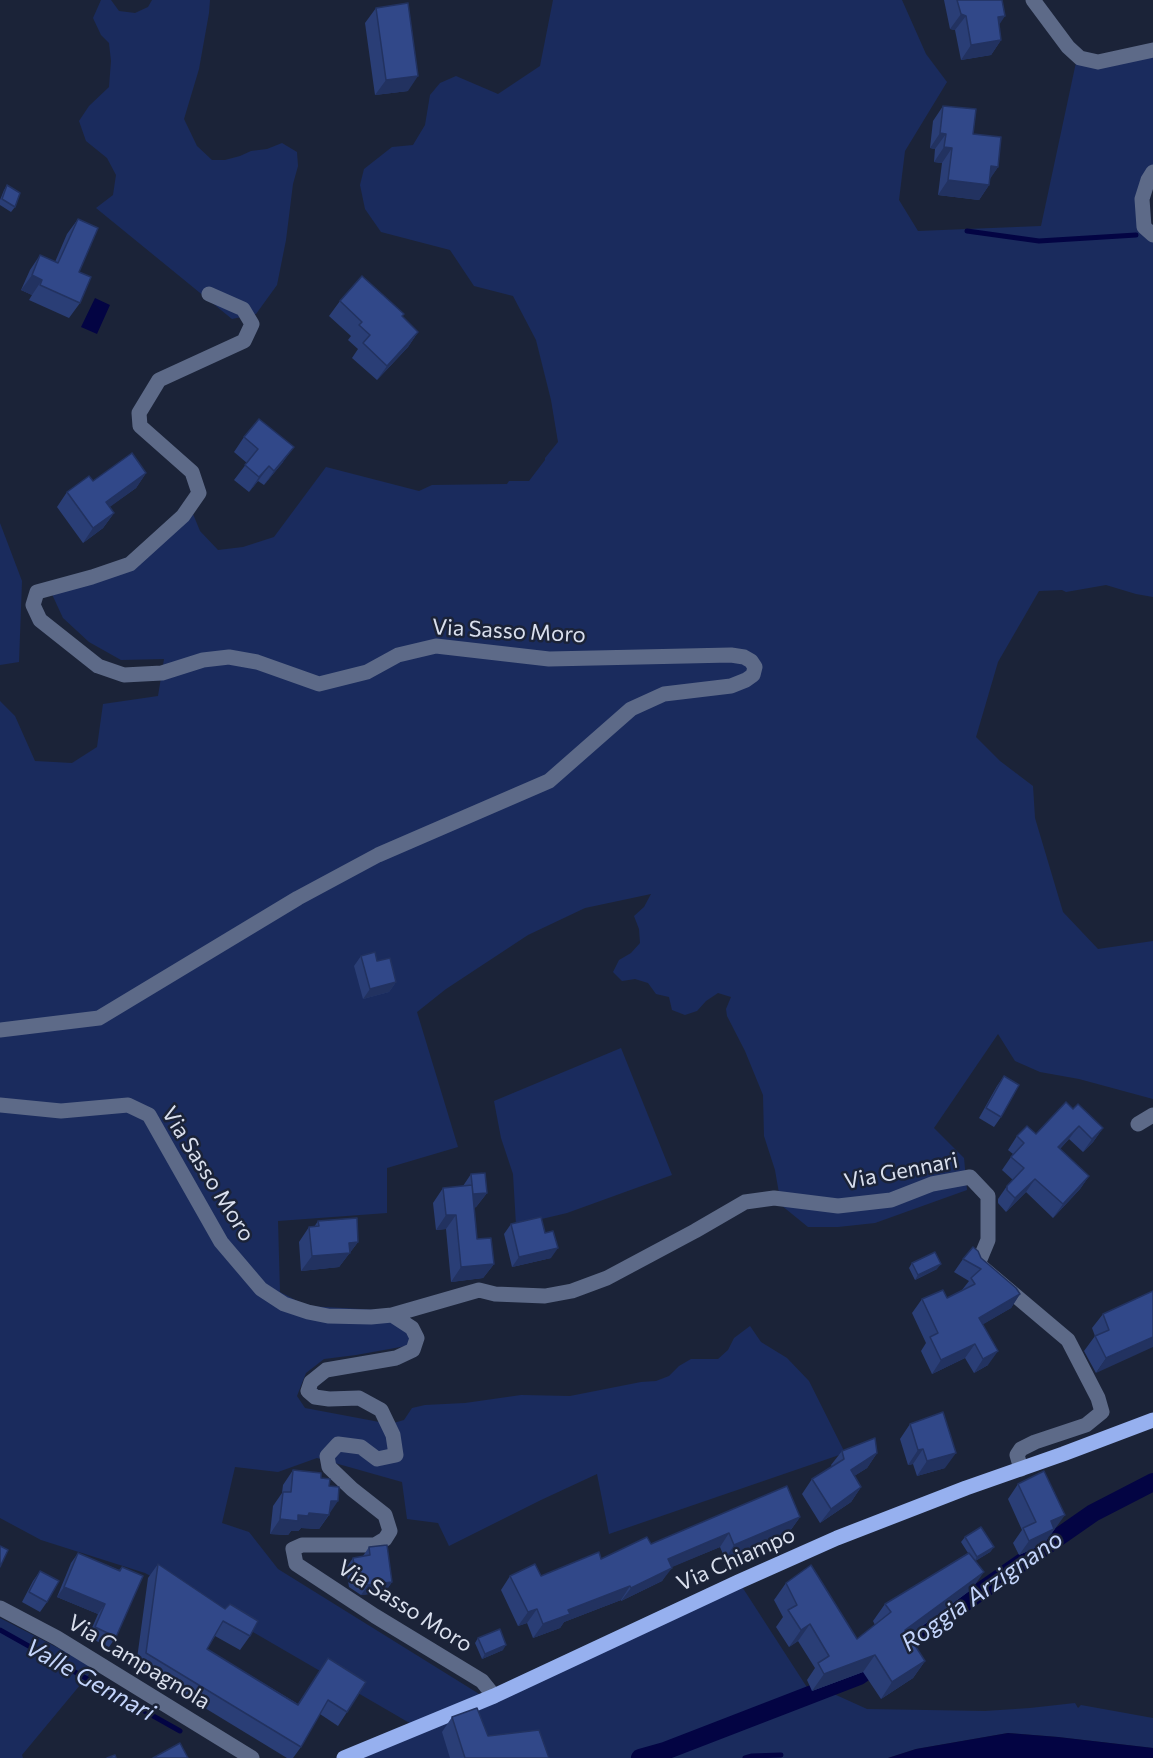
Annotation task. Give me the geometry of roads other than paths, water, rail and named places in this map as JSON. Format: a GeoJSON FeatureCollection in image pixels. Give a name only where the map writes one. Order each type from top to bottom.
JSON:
{"type":"FeatureCollection","features":[{"type":"Feature","properties":{"kind":"main road","name":"Via Chiampo"},"geometry":{"type":"LineString","coordinates":[[344,1758],[494,1696],[837,1538],[1153,1420]]}},
{"type":"Feature","properties":{"kind":"street"},"geometry":{"type":"LineString","coordinates":[[1033,0],[1080,58],[1098,63],[1153,50]]}},
{"type":"Feature","properties":{"kind":"street"},"geometry":{"type":"LineString","coordinates":[[1153,172],[1142,199],[1144,226],[1153,235]]}},
{"type":"Feature","properties":{"kind":"street","name":"Via Sasso Moro"},"geometry":{"type":"LineString","coordinates":[[0,1030],[99,1018],[298,898],[378,855],[549,781],[631,709],[664,694],[731,686],[753,675],[755,667],[751,661],[744,657],[731,655],[549,659],[436,646],[398,655],[367,672],[319,684],[257,662],[229,657],[203,660],[162,673],[124,675],[98,666],[40,620],[33,605],[37,592],[130,564],[183,516],[199,493],[192,472],[140,426],[139,412],[159,380],[244,340],[252,324],[243,309],[209,294]]}},
{"type":"Feature","properties":{"kind":"street","name":"Via Sasso Moro"},"geometry":{"type":"LineString","coordinates":[[0,1105],[61,1111],[128,1105],[149,1115],[221,1242],[261,1289],[284,1304],[328,1316],[392,1315],[412,1328],[417,1338],[413,1350],[396,1358],[326,1370],[311,1382],[308,1391],[315,1397],[329,1399],[359,1398],[381,1410],[393,1435],[396,1455],[377,1459],[361,1447],[339,1444],[327,1456],[329,1467],[352,1489],[386,1515],[390,1531],[385,1539],[375,1545],[302,1545],[293,1549],[296,1564],[375,1616],[482,1681],[494,1696]]}},
{"type":"Feature","properties":{"kind":"street"},"geometry":{"type":"LineString","coordinates":[[1138,1124],[1153,1115]]}},
{"type":"Feature","properties":{"kind":"street","name":"Via Gennari"},"geometry":{"type":"LineString","coordinates":[[392,1315],[478,1290],[495,1294],[545,1296],[572,1291],[607,1278],[695,1232],[745,1202],[774,1198],[838,1206],[891,1200],[932,1184],[970,1178],[988,1196],[988,1240],[978,1264],[1068,1340],[1098,1398],[1102,1412],[1086,1425],[1022,1449],[1017,1455],[1021,1469]]}},
{"type":"Feature","properties":{"kind":"street","name":"Via Campagnola"},"geometry":{"type":"LineString","coordinates":[[0,1608],[57,1638],[252,1758]]}},
{"type":"Feature","properties":{"kind":"waterway"},"geometry":{"type":"LineString","coordinates":[[967,231],[1039,241],[1136,235]]}},
{"type":"Feature","properties":{"kind":"waterway","name":"Roggia Arzignano"},"geometry":{"type":"LineString","coordinates":[[640,1758],[665,1751],[859,1676],[1093,1513],[1153,1482]]}},
{"type":"Feature","properties":{"kind":"waterway","name":"Valle Gennari"},"geometry":{"type":"LineString","coordinates":[[0,1630],[180,1731]]}},
{"type":"Feature","properties":{"kind":"waterway","name":"Valle Gennari"},"geometry":{"type":"LineString","coordinates":[[745,1758],[781,1755]]}}]}
